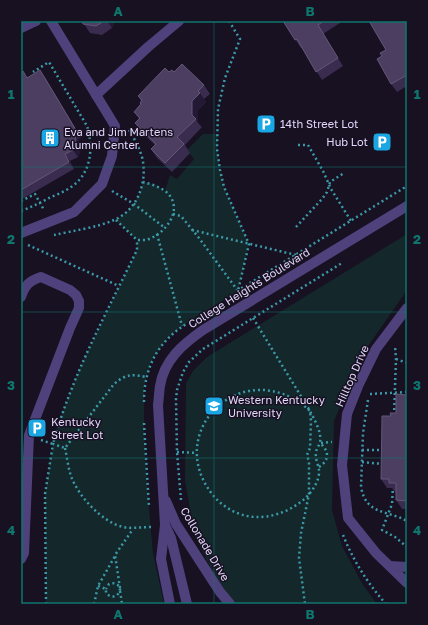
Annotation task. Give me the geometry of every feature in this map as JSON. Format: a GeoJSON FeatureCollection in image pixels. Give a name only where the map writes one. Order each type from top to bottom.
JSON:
{"type":"FeatureCollection","features":[{"type":"Feature","properties":{"kind":"street"},"geometry":{"type":"LineString","coordinates":[[21,28],[36,21]]}},
{"type":"Feature","properties":{"kind":"street"},"geometry":{"type":"LineString","coordinates":[[22,238],[74,212],[102,184],[112,156],[115,126],[51,21]]}},
{"type":"Feature","properties":{"kind":"street"},"geometry":{"type":"LineString","coordinates":[[96,95],[148,47],[179,21]]}},
{"type":"Feature","properties":{"kind":"street","name":"College Heights Boulevard"},"geometry":{"type":"LineString","coordinates":[[170,604],[161,559],[164,525],[158,404],[160,385],[167,365],[184,343],[203,330],[407,206]]}},
{"type":"Feature","properties":{"kind":"street"},"geometry":{"type":"LineString","coordinates":[[21,297],[31,280],[41,277],[70,290],[76,295],[79,301],[79,308],[29,435],[24,553],[21,559]]}},
{"type":"Feature","properties":{"kind":"street","name":"Hilltop Drive"},"geometry":{"type":"LineString","coordinates":[[407,308],[376,349],[359,384],[347,414],[342,465],[348,518],[376,553],[407,583]]}},
{"type":"Feature","properties":{"kind":"street","name":"Collonade Drive"},"geometry":{"type":"LineString","coordinates":[[162,494],[176,524],[220,592],[230,604]]}},
{"type":"Feature","properties":{"kind":"street","name":"College Heights Boulevard"},"geometry":{"type":"LineString","coordinates":[[164,525],[171,538],[187,604]]}},
{"type":"Feature","properties":{"kind":"street"},"geometry":{"type":"LineString","coordinates":[[390,566],[407,567]]}},
{"type":"Feature","properties":{"kind":"path"},"geometry":{"type":"LineString","coordinates":[[229,21],[240,39],[225,78],[218,109],[217,149],[224,187],[249,244],[238,291]]}},
{"type":"Feature","properties":{"kind":"path"},"geometry":{"type":"LineString","coordinates":[[21,211],[71,187],[80,180],[89,161],[91,148],[90,135],[87,126],[49,62],[33,72]]}},
{"type":"Feature","properties":{"kind":"path"},"geometry":{"type":"LineString","coordinates":[[298,145],[308,145],[324,170],[329,185],[351,221]]}},
{"type":"Feature","properties":{"kind":"path"},"geometry":{"type":"LineString","coordinates":[[296,227],[322,199],[327,192],[330,182],[344,173]]}},
{"type":"Feature","properties":{"kind":"path"},"geometry":{"type":"LineString","coordinates":[[116,220],[137,240],[146,240],[165,228],[174,211],[173,200],[156,185],[143,182]]}},
{"type":"Feature","properties":{"kind":"path"},"geometry":{"type":"LineString","coordinates":[[238,291],[407,186]]}},
{"type":"Feature","properties":{"kind":"path"},"geometry":{"type":"LineString","coordinates":[[21,201],[35,194],[40,203]]}},
{"type":"Feature","properties":{"kind":"path"},"geometry":{"type":"LineString","coordinates":[[134,204],[165,228]]}},
{"type":"Feature","properties":{"kind":"path"},"geometry":{"type":"LineString","coordinates":[[173,214],[181,216],[238,291]]}},
{"type":"Feature","properties":{"kind":"path"},"geometry":{"type":"LineString","coordinates":[[192,230],[296,255]]}},
{"type":"Feature","properties":{"kind":"path"},"geometry":{"type":"LineString","coordinates":[[157,234],[182,326]]}},
{"type":"Feature","properties":{"kind":"path"},"geometry":{"type":"LineString","coordinates":[[22,238],[119,286]]}},
{"type":"Feature","properties":{"kind":"path"},"geometry":{"type":"LineString","coordinates":[[46,604],[45,494],[53,444],[60,416],[95,334],[137,250],[137,240]]}},
{"type":"Feature","properties":{"kind":"path"},"geometry":{"type":"LineString","coordinates":[[182,502],[177,452],[176,399],[178,385],[189,362],[202,349],[347,260]]}},
{"type":"Feature","properties":{"kind":"path"},"geometry":{"type":"LineString","coordinates":[[253,318],[310,411],[318,428],[320,443],[316,453],[316,460],[319,467],[318,479],[309,494],[302,501],[284,512],[263,517],[253,517],[232,511],[215,498],[203,481],[200,471],[197,452],[201,431],[212,412],[220,404],[240,393],[261,389],[278,392],[293,397],[310,411],[310,448],[307,455],[309,462],[309,494],[301,533],[300,558],[304,604]]}},
{"type":"Feature","properties":{"kind":"path"},"geometry":{"type":"LineString","coordinates":[[392,350],[399,340]]}},
{"type":"Feature","properties":{"kind":"path"},"geometry":{"type":"LineString","coordinates":[[394,419],[395,346]]}},
{"type":"Feature","properties":{"kind":"path"},"geometry":{"type":"LineString","coordinates":[[396,359],[407,363]]}},
{"type":"Feature","properties":{"kind":"path"},"geometry":{"type":"LineString","coordinates":[[64,448],[114,384],[127,375],[146,377]]}},
{"type":"Feature","properties":{"kind":"path"},"geometry":{"type":"LineString","coordinates":[[372,387],[365,414],[362,450],[362,495],[365,501],[374,509],[407,521]]}},
{"type":"Feature","properties":{"kind":"path"},"geometry":{"type":"LineString","coordinates":[[370,394],[407,392]]}},
{"type":"Feature","properties":{"kind":"path"},"geometry":{"type":"LineString","coordinates":[[37,439],[64,448]]}},
{"type":"Feature","properties":{"kind":"path"},"geometry":{"type":"LineString","coordinates":[[320,443],[334,442]]}},
{"type":"Feature","properties":{"kind":"path"},"geometry":{"type":"LineString","coordinates":[[319,467],[325,463],[328,456],[327,451],[320,443]]}},
{"type":"Feature","properties":{"kind":"path"},"geometry":{"type":"LineString","coordinates":[[64,448],[72,476],[85,498],[104,518],[121,527],[133,529]]}},
{"type":"Feature","properties":{"kind":"path"},"geometry":{"type":"LineString","coordinates":[[362,450],[388,450]]}},
{"type":"Feature","properties":{"kind":"path"},"geometry":{"type":"LineString","coordinates":[[177,452],[197,452]]}},
{"type":"Feature","properties":{"kind":"path"},"geometry":{"type":"LineString","coordinates":[[362,462],[387,464]]}},
{"type":"Feature","properties":{"kind":"path"},"geometry":{"type":"LineString","coordinates":[[319,467],[326,468]]}},
{"type":"Feature","properties":{"kind":"path"},"geometry":{"type":"LineString","coordinates":[[393,485],[392,504],[382,530],[395,537],[407,547]]}},
{"type":"Feature","properties":{"kind":"path"},"geometry":{"type":"LineString","coordinates":[[94,604],[98,586],[115,555],[133,529],[140,526],[151,528]]}},
{"type":"Feature","properties":{"kind":"path"},"geometry":{"type":"LineString","coordinates":[[115,555],[122,604]]}},
{"type":"Feature","properties":{"kind":"path"},"geometry":{"type":"LineString","coordinates":[[106,589],[108,585],[112,583],[115,583],[120,588]]}},
{"type":"Feature","properties":{"kind":"path"},"geometry":{"type":"LineString","coordinates":[[98,586],[106,589]]}},
{"type":"Feature","properties":{"kind":"path"},"geometry":{"type":"LineString","coordinates":[[106,589],[107,594],[113,597],[119,594],[120,588]]}},
{"type":"Feature","properties":{"kind":"green space"},"geometry":{"type":"Polygon","coordinates":[[[203,134],[218,134],[217,149],[224,187],[249,244],[238,291],[182,326],[166,340],[150,363],[144,387],[144,431],[153,553],[164,604],[46,604],[45,494],[53,444],[61,416],[82,363],[137,250],[137,240],[116,220],[126,213],[134,204],[143,182],[156,185],[165,191],[170,175],[177,179],[194,159],[187,150],[203,134]]]}},
{"type":"Feature","properties":{"kind":"green space"},"geometry":{"type":"Polygon","coordinates":[[[407,234],[407,290],[362,355],[334,421],[332,510],[342,546],[363,585],[377,604],[236,604],[223,592],[195,537],[185,481],[186,383],[193,371],[207,357],[407,234]]]}},
{"type":"Feature","properties":{"kind":"building"},"geometry":{"type":"Polygon","coordinates":[[[82,21],[104,21],[96,26],[83,24],[82,21]]]}},
{"type":"Feature","properties":{"kind":"building"},"geometry":{"type":"Polygon","coordinates":[[[283,21],[324,21],[318,25],[338,58],[316,72],[297,39],[295,40],[283,21]]]}},
{"type":"Feature","properties":{"kind":"building"},"geometry":{"type":"Polygon","coordinates":[[[369,21],[407,21],[407,75],[391,84],[377,59],[382,56],[380,53],[386,50],[369,21]]]}},
{"type":"Feature","properties":{"kind":"building"},"geometry":{"type":"Polygon","coordinates":[[[182,64],[204,85],[198,91],[200,93],[192,101],[192,115],[196,119],[177,137],[184,144],[165,163],[151,149],[156,144],[135,123],[140,118],[134,112],[141,104],[140,103],[142,100],[138,96],[165,68],[169,72],[172,70],[174,72],[182,64]]]}},
{"type":"Feature","properties":{"kind":"building","name":"Eva and Jim Martens Alumni Center"},"geometry":{"type":"Polygon","coordinates":[[[40,70],[76,130],[73,132],[76,139],[73,150],[65,154],[69,162],[21,190],[21,73],[23,71],[27,78],[40,70]]]}},
{"type":"Feature","properties":{"kind":"building"},"geometry":{"type":"Polygon","coordinates":[[[396,394],[407,395],[407,501],[396,500],[396,483],[389,483],[389,479],[381,479],[382,416],[391,416],[390,413],[396,413],[396,394]]]}},
{"type":"Feature","properties":{"kind":"place","name":"14th Street Lot"},"geometry":{"type":"Point","coordinates":[266,124]}},
{"type":"Feature","properties":{"kind":"place","name":"Eva and Jim Martens Alumni Center"},"geometry":{"type":"Point","coordinates":[50,138]}},
{"type":"Feature","properties":{"kind":"place","name":"Hub Lot"},"geometry":{"type":"Point","coordinates":[382,142]}},
{"type":"Feature","properties":{"kind":"place","name":"Western Kentucky University"},"geometry":{"type":"Point","coordinates":[214,406]}},
{"type":"Feature","properties":{"kind":"place","name":"Kentucky Street Lot"},"geometry":{"type":"Point","coordinates":[37,428]}}]}
